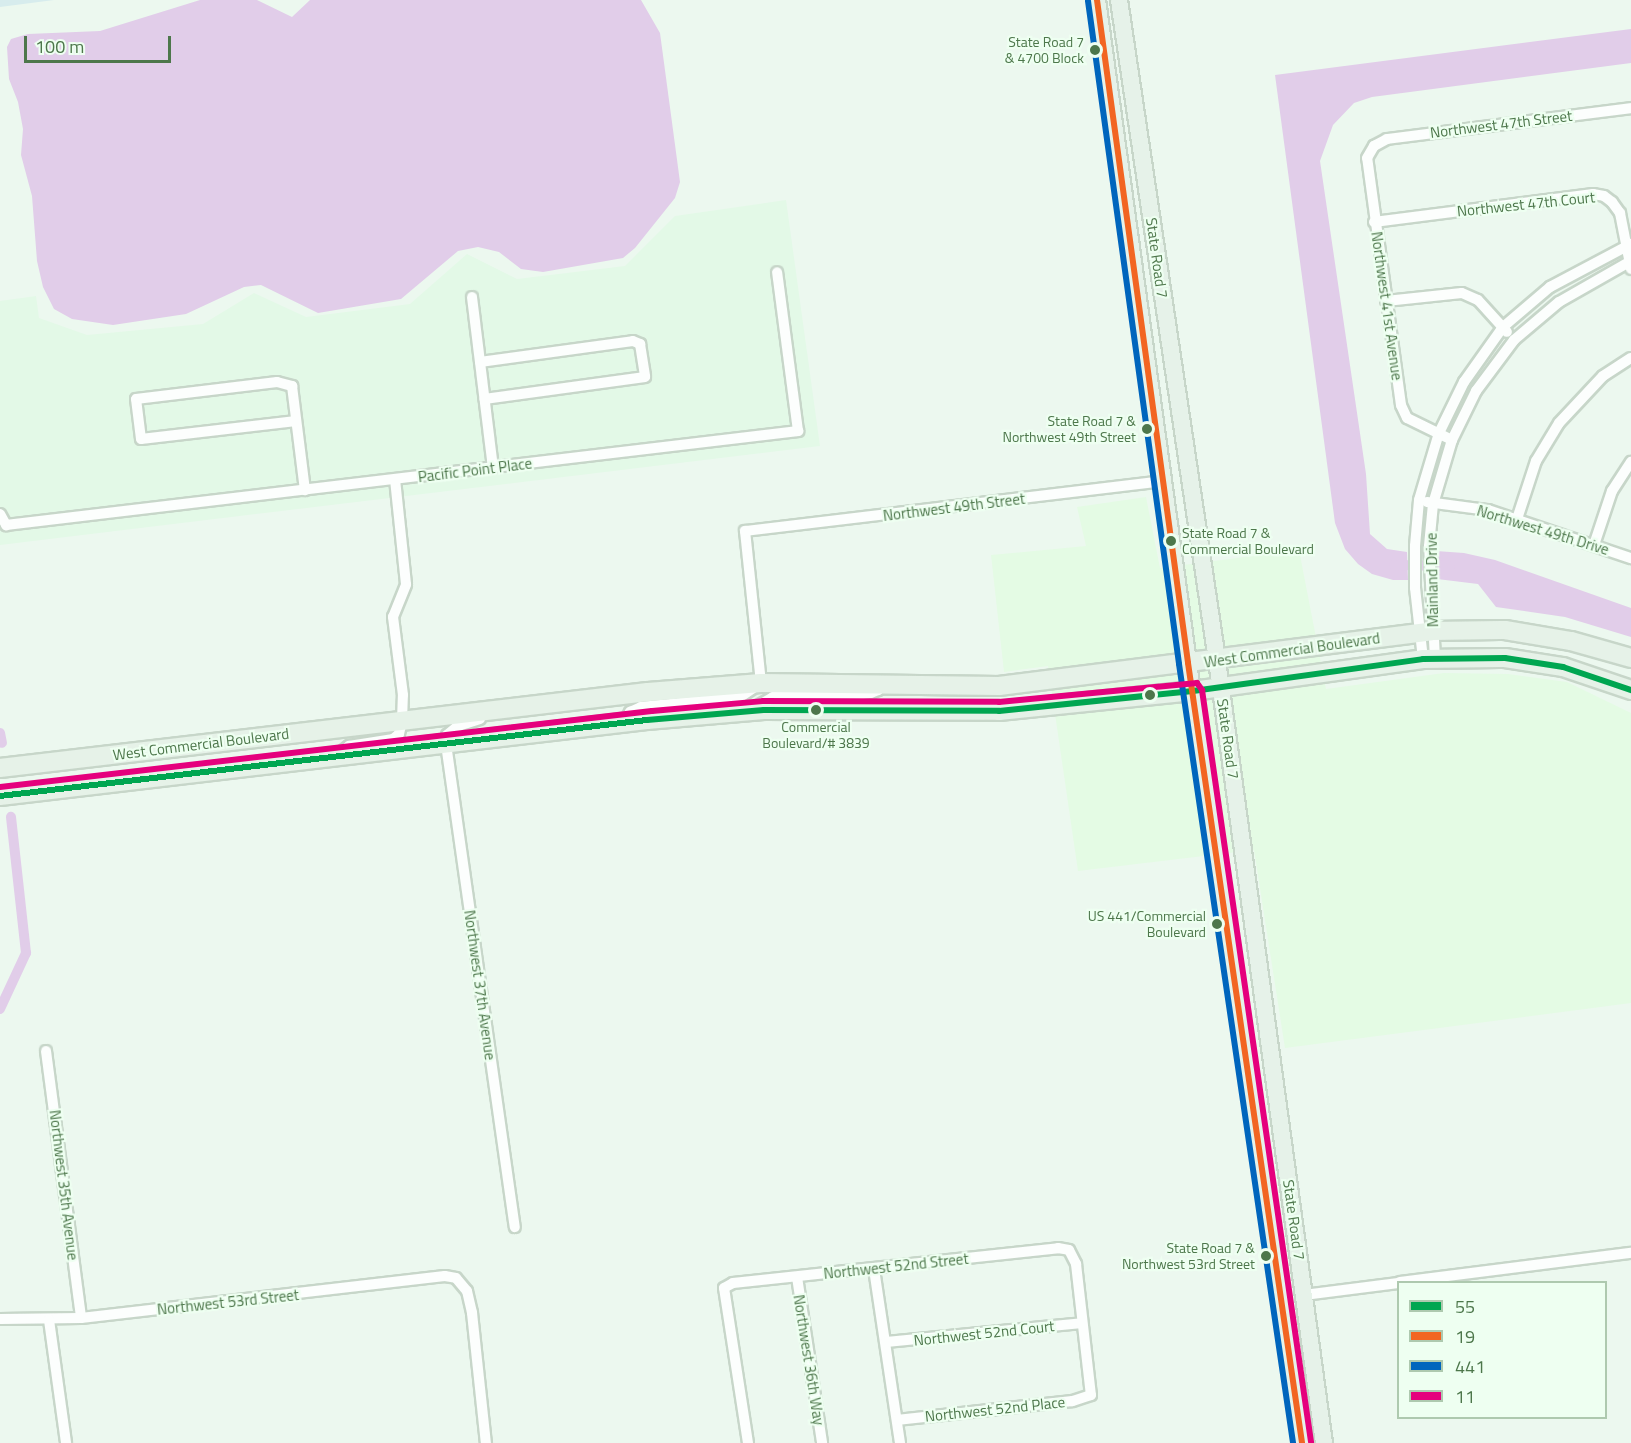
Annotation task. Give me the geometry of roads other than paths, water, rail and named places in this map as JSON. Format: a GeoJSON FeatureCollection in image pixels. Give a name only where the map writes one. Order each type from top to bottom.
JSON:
{"type":"FeatureCollection","features":[{"type":"Feature","properties":{"kind":"highway","name":"West Commercial Boulevard"},"geometry":{"type":"LineString","coordinates":[[0,768],[648,692],[761,683],[999,686],[1426,632],[1505,630],[1571,641],[1631,658]]}},
{"type":"Feature","properties":{"kind":"highway","name":"West Commercial Boulevard"},"geometry":{"type":"LineString","coordinates":[[0,796],[624,723],[750,711],[999,711],[1193,691],[1429,659],[1504,658],[1563,667],[1631,690]]}},
{"type":"Feature","properties":{"kind":"main road","name":"State Road 7"},"geometry":{"type":"LineString","coordinates":[[1096,0],[1188,663],[1283,1298],[1302,1443]]}},
{"type":"Feature","properties":{"kind":"main road","name":"State Road 7"},"geometry":{"type":"LineString","coordinates":[[1119,0],[1221,687],[1324,1443]]}},
{"type":"Feature","properties":{"kind":"main road"},"geometry":{"type":"LineString","coordinates":[[1245,1055],[1265,1065],[1276,1083]]}},
{"type":"Feature","properties":{"kind":"main road"},"geometry":{"type":"LineString","coordinates":[[1277,1266],[1286,1284],[1294,1292],[1304,1295]]}},
{"type":"Feature","properties":{"kind":"main road"},"geometry":{"type":"LineString","coordinates":[[1283,1298],[1300,1314],[1310,1333]]}},
{"type":"Feature","properties":{"kind":"street","name":"Northwest 47th Street"},"geometry":{"type":"LineString","coordinates":[[1374,146],[1388,139],[1631,108]]}},
{"type":"Feature","properties":{"kind":"street","name":"Northwest 41st Avenue"},"geometry":{"type":"LineString","coordinates":[[1374,146],[1367,158],[1401,405],[1407,418],[1452,440]]}},
{"type":"Feature","properties":{"kind":"street","name":"Northwest 47th Court"},"geometry":{"type":"LineString","coordinates":[[1374,222],[1593,194],[1604,196],[1620,213],[1630,264]]}},
{"type":"Feature","properties":{"kind":"street","name":"Mainland Drive"},"geometry":{"type":"LineString","coordinates":[[1429,659],[1426,632],[1415,588],[1415,546],[1419,500],[1439,433],[1464,382],[1503,327],[1550,287],[1628,245]]}},
{"type":"Feature","properties":{"kind":"street","name":"Mainland Drive"},"geometry":{"type":"LineString","coordinates":[[1426,632],[1431,585],[1429,546],[1434,504],[1452,440],[1476,391],[1514,340],[1559,302],[1630,264]]}},
{"type":"Feature","properties":{"kind":"street","name":"Pacific Point Place"},"geometry":{"type":"LineString","coordinates":[[0,514],[6,525],[798,431],[777,272]]}},
{"type":"Feature","properties":{"kind":"street"},"geometry":{"type":"LineString","coordinates":[[1386,302],[1462,293],[1478,300],[1514,340]]}},
{"type":"Feature","properties":{"kind":"street"},"geometry":{"type":"LineString","coordinates":[[472,297],[493,468]]}},
{"type":"Feature","properties":{"kind":"street"},"geometry":{"type":"LineString","coordinates":[[480,362],[633,340],[640,344],[645,377],[485,399]]}},
{"type":"Feature","properties":{"kind":"street"},"geometry":{"type":"LineString","coordinates":[[1517,519],[1536,461],[1559,423],[1603,376],[1631,358]]}},
{"type":"Feature","properties":{"kind":"street"},"geometry":{"type":"LineString","coordinates":[[296,421],[141,439],[136,399],[277,382],[292,386],[305,490]]}},
{"type":"Feature","properties":{"kind":"street"},"geometry":{"type":"LineString","coordinates":[[1594,545],[1612,491],[1631,462]]}},
{"type":"Feature","properties":{"kind":"street"},"geometry":{"type":"LineString","coordinates":[[395,480],[406,584],[393,617],[403,695],[402,721]]}},
{"type":"Feature","properties":{"kind":"street","name":"Northwest 49th Street"},"geometry":{"type":"LineString","coordinates":[[761,683],[744,531],[1163,481]]}},
{"type":"Feature","properties":{"kind":"street","name":"Northwest 49th Drive"},"geometry":{"type":"LineString","coordinates":[[1419,500],[1434,504],[1488,510],[1631,558]]}},
{"type":"Feature","properties":{"kind":"street","name":"West Commercial Boulevard"},"geometry":{"type":"LineString","coordinates":[[624,723],[630,712],[640,707],[740,697],[761,683]]}},
{"type":"Feature","properties":{"kind":"street","name":"West Commercial Boulevard"},"geometry":{"type":"LineString","coordinates":[[750,711],[773,697],[840,697],[871,693],[878,690],[879,684]]}},
{"type":"Feature","properties":{"kind":"street","name":"West Commercial Boulevard"},"geometry":{"type":"LineString","coordinates":[[446,744],[447,735],[459,726],[504,709]]}},
{"type":"Feature","properties":{"kind":"street","name":"West Commercial Boulevard"},"geometry":{"type":"LineString","coordinates":[[336,756],[349,746],[393,739],[399,734],[402,721]]}},
{"type":"Feature","properties":{"kind":"street","name":"Northwest 37th Avenue"},"geometry":{"type":"LineString","coordinates":[[446,744],[515,1227]]}},
{"type":"Feature","properties":{"kind":"street","name":"Northwest 35th Avenue"},"geometry":{"type":"LineString","coordinates":[[46,1051],[81,1318]]}},
{"type":"Feature","properties":{"kind":"street","name":"Northwest 52nd Street"},"geometry":{"type":"LineString","coordinates":[[748,1443],[724,1288],[733,1283],[1058,1248],[1069,1250],[1077,1264],[1082,1323]]}},
{"type":"Feature","properties":{"kind":"street"},"geometry":{"type":"LineString","coordinates":[[1414,1281],[1631,1253]]}},
{"type":"Feature","properties":{"kind":"street"},"geometry":{"type":"LineString","coordinates":[[874,1269],[900,1443]]}},
{"type":"Feature","properties":{"kind":"street","name":"Northwest 53rd Street"},"geometry":{"type":"LineString","coordinates":[[0,1320],[81,1318],[445,1276],[456,1278],[467,1291],[472,1313],[486,1443]]}},
{"type":"Feature","properties":{"kind":"street","name":"Northwest 36th Way"},"geometry":{"type":"LineString","coordinates":[[797,1277],[822,1443]]}},
{"type":"Feature","properties":{"kind":"street"},"geometry":{"type":"LineString","coordinates":[[1304,1295],[1397,1283]]}},
{"type":"Feature","properties":{"kind":"street"},"geometry":{"type":"LineString","coordinates":[[49,1320],[66,1443]]}},
{"type":"Feature","properties":{"kind":"street","name":"Northwest 52nd Court"},"geometry":{"type":"LineString","coordinates":[[886,1342],[1082,1323]]}},
{"type":"Feature","properties":{"kind":"street","name":"Northwest 52nd Place"},"geometry":{"type":"LineString","coordinates":[[897,1420],[1072,1401],[1091,1395],[1082,1323]]}},
{"type":"Feature","properties":{"kind":"waterway"},"geometry":{"type":"LineString","coordinates":[[1394,565],[1450,566]]}},
{"type":"Feature","properties":{"kind":"waterway"},"geometry":{"type":"LineString","coordinates":[[0,733],[2,743]]}},
{"type":"Feature","properties":{"kind":"waterway"},"geometry":{"type":"LineString","coordinates":[[0,1009],[26,953],[11,817]]}},
{"type":"Feature","properties":{"kind":"place","name":"State Road 7 & 4700 Block"},"geometry":{"type":"Point","coordinates":[1095,50]}},
{"type":"Feature","properties":{"kind":"place","name":"State Road 7 & Northwest 49th Street"},"geometry":{"type":"Point","coordinates":[1147,429]}},
{"type":"Feature","properties":{"kind":"place","name":"State Road 7 & Commercial Boulevard"},"geometry":{"type":"Point","coordinates":[1171,541]}},
{"type":"Feature","properties":{"kind":"place","name":"Commercial Boulevard/# 3839"},"geometry":{"type":"Point","coordinates":[816,710]}},
{"type":"Feature","properties":{"kind":"place","name":"US 441/Commercial Boulevard"},"geometry":{"type":"Point","coordinates":[1217,924]}},
{"type":"Feature","properties":{"kind":"place","name":"State Road 7 & Northwest 53rd Street"},"geometry":{"type":"Point","coordinates":[1266,1256]}}]}
